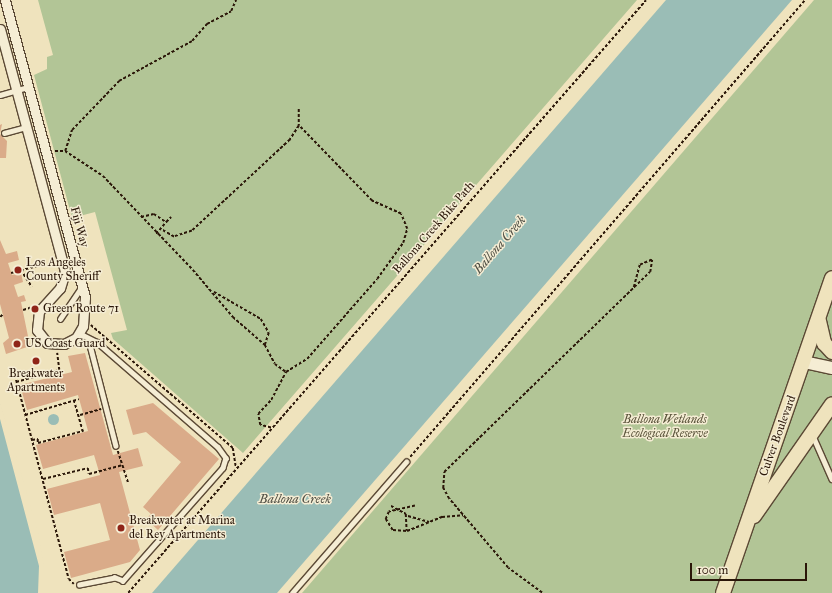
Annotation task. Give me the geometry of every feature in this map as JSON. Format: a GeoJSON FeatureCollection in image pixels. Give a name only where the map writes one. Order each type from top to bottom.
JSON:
{"type":"FeatureCollection","features":[{"type":"Feature","properties":{"kind":"main road","name":"Culver Boulevard"},"geometry":{"type":"LineString","coordinates":[[723,593],[832,278]]}},
{"type":"Feature","properties":{"kind":"main road"},"geometry":{"type":"LineString","coordinates":[[819,319],[824,343],[832,352]]}},
{"type":"Feature","properties":{"kind":"main road"},"geometry":{"type":"LineString","coordinates":[[804,362],[832,368]]}},
{"type":"Feature","properties":{"kind":"main road"},"geometry":{"type":"LineString","coordinates":[[746,527],[832,404]]}},
{"type":"Feature","properties":{"kind":"street","name":"Fiji Way"},"geometry":{"type":"LineString","coordinates":[[5,0],[82,286],[85,320],[79,333]]}},
{"type":"Feature","properties":{"kind":"street","name":"Fiji Way"},"geometry":{"type":"LineString","coordinates":[[0,29],[65,272],[60,288],[39,311],[37,330],[42,340],[57,345]]}},
{"type":"Feature","properties":{"kind":"street"},"geometry":{"type":"LineString","coordinates":[[34,156],[47,153]]}},
{"type":"Feature","properties":{"kind":"street"},"geometry":{"type":"LineString","coordinates":[[57,345],[70,341],[79,333]]}},
{"type":"Feature","properties":{"kind":"lane"},"geometry":{"type":"LineString","coordinates":[[0,95],[28,87]]}},
{"type":"Feature","properties":{"kind":"lane"},"geometry":{"type":"LineString","coordinates":[[4,133],[27,128]]}},
{"type":"Feature","properties":{"kind":"lane"},"geometry":{"type":"LineString","coordinates":[[60,319],[74,293],[82,286]]}},
{"type":"Feature","properties":{"kind":"lane"},"geometry":{"type":"LineString","coordinates":[[79,333],[89,341],[98,342],[225,456],[223,468],[123,583],[115,578],[80,585]]}},
{"type":"Feature","properties":{"kind":"lane"},"geometry":{"type":"LineString","coordinates":[[89,341],[116,446]]}},
{"type":"Feature","properties":{"kind":"lane"},"geometry":{"type":"LineString","coordinates":[[811,432],[832,479]]}},
{"type":"Feature","properties":{"kind":"lane"},"geometry":{"type":"LineString","coordinates":[[292,593],[406,462]]}},
{"type":"Feature","properties":{"kind":"path"},"geometry":{"type":"LineString","coordinates":[[65,151],[72,130],[120,81],[192,41],[207,24],[231,11],[236,0]]}},
{"type":"Feature","properties":{"kind":"path","name":"Ballona Creek Bike Path"},"geometry":{"type":"LineString","coordinates":[[128,593],[646,0]]}},
{"type":"Feature","properties":{"kind":"path"},"geometry":{"type":"LineString","coordinates":[[406,462],[805,0]]}},
{"type":"Feature","properties":{"kind":"path"},"geometry":{"type":"LineString","coordinates":[[160,229],[174,237],[192,230],[290,140],[299,126],[298,109]]}},
{"type":"Feature","properties":{"kind":"path"},"geometry":{"type":"LineString","coordinates":[[271,428],[260,425],[258,414],[278,388],[286,372],[307,359],[377,279],[403,243],[407,229],[401,214],[372,201],[299,126]]}},
{"type":"Feature","properties":{"kind":"path"},"geometry":{"type":"LineString","coordinates":[[47,153],[65,151],[103,176],[156,234],[213,291],[233,317],[265,345],[275,364],[286,372]]}},
{"type":"Feature","properties":{"kind":"path"},"geometry":{"type":"LineString","coordinates":[[142,217],[154,214],[166,222]]}},
{"type":"Feature","properties":{"kind":"path"},"geometry":{"type":"LineString","coordinates":[[156,234],[171,217]]}},
{"type":"Feature","properties":{"kind":"path"},"geometry":{"type":"LineString","coordinates":[[542,593],[508,568],[463,515],[443,488],[447,466],[650,272],[652,260],[640,265],[634,287]]}},
{"type":"Feature","properties":{"kind":"path"},"geometry":{"type":"LineString","coordinates":[[11,273],[38,266]]}},
{"type":"Feature","properties":{"kind":"path"},"geometry":{"type":"LineString","coordinates":[[21,270],[24,280],[32,287]]}},
{"type":"Feature","properties":{"kind":"path"},"geometry":{"type":"LineString","coordinates":[[213,291],[261,319],[269,333],[265,345]]}},
{"type":"Feature","properties":{"kind":"path"},"geometry":{"type":"LineString","coordinates":[[23,310],[32,307]]}},
{"type":"Feature","properties":{"kind":"path"},"geometry":{"type":"LineString","coordinates":[[85,320],[233,448],[236,468]]}},
{"type":"Feature","properties":{"kind":"path"},"geometry":{"type":"LineString","coordinates":[[16,382],[59,370],[57,345]]}},
{"type":"Feature","properties":{"kind":"path"},"geometry":{"type":"LineString","coordinates":[[14,375],[69,579],[71,583],[80,585]]}},
{"type":"Feature","properties":{"kind":"path"},"geometry":{"type":"LineString","coordinates":[[25,415],[79,399]]}},
{"type":"Feature","properties":{"kind":"path"},"geometry":{"type":"LineString","coordinates":[[32,440],[38,439],[38,443],[83,432],[80,415],[74,400]]}},
{"type":"Feature","properties":{"kind":"path"},"geometry":{"type":"LineString","coordinates":[[80,415],[105,408]]}},
{"type":"Feature","properties":{"kind":"path"},"geometry":{"type":"LineString","coordinates":[[116,446],[128,482]]}},
{"type":"Feature","properties":{"kind":"path"},"geometry":{"type":"LineString","coordinates":[[42,480],[88,468],[89,474],[122,465]]}},
{"type":"Feature","properties":{"kind":"path"},"geometry":{"type":"LineString","coordinates":[[390,506],[406,514],[430,522]]}},
{"type":"Feature","properties":{"kind":"path"},"geometry":{"type":"LineString","coordinates":[[415,506],[395,509],[387,515],[390,526],[398,531],[407,531],[430,522],[463,515]]}},
{"type":"Feature","properties":{"kind":"path"},"geometry":{"type":"LineString","coordinates":[[406,514],[407,531]]}},
{"type":"Feature","properties":{"kind":"green space"},"geometry":{"type":"Polygon","coordinates":[[[38,0],[637,0],[243,453],[113,339],[111,333],[127,330],[95,212],[72,218],[34,75],[47,69],[47,57],[53,55],[38,0]]]}},
{"type":"Feature","properties":{"kind":"green space","name":"Ballona Wetlands Ecological Reserve"},"geometry":{"type":"Polygon","coordinates":[[[814,0],[832,0],[832,593],[302,593],[814,0]]]}},
{"type":"Feature","properties":{"kind":"water","name":"Ballona Creek"},"geometry":{"type":"Polygon","coordinates":[[[666,0],[792,0],[277,593],[152,593],[666,0]]]}},
{"type":"Feature","properties":{"kind":"water"},"geometry":{"type":"Polygon","coordinates":[[[0,404],[36,531],[42,593],[0,593],[0,404]]]}},
{"type":"Feature","properties":{"kind":"water"},"geometry":{"type":"Polygon","coordinates":[[[53,413],[57,415],[59,419],[57,423],[53,425],[49,423],[47,419],[49,415],[53,413]]]}},
{"type":"Feature","properties":{"kind":"pier"},"geometry":{"type":"Polygon","coordinates":[[[0,402],[38,531],[44,567],[44,593],[38,593],[39,566],[0,419],[0,402]]]}},
{"type":"Feature","properties":{"kind":"building"},"geometry":{"type":"Polygon","coordinates":[[[0,134],[7,141],[6,158],[0,158],[0,134]]]}},
{"type":"Feature","properties":{"kind":"building"},"geometry":{"type":"Polygon","coordinates":[[[0,240],[6,254],[17,251],[19,260],[8,263],[12,275],[21,273],[23,282],[14,285],[18,297],[24,295],[26,301],[21,302],[30,346],[6,354],[3,343],[9,338],[0,304],[0,240]]]}},
{"type":"Feature","properties":{"kind":"building"},"geometry":{"type":"Polygon","coordinates":[[[85,353],[113,455],[138,448],[143,466],[119,472],[140,550],[130,562],[71,578],[64,552],[110,540],[100,503],[54,515],[47,489],[100,475],[94,455],[43,469],[36,445],[88,431],[78,395],[27,410],[20,385],[72,372],[68,356],[85,353]]]}},
{"type":"Feature","properties":{"kind":"building","name":"Breakwater at Marina del Rey Apartments"},"geometry":{"type":"Polygon","coordinates":[[[153,403],[219,459],[158,530],[146,519],[151,514],[143,507],[181,462],[146,432],[133,435],[126,410],[153,403]]]}},
{"type":"Feature","properties":{"kind":"place","name":"Los Angeles County Sheriff"},"geometry":{"type":"Point","coordinates":[18,270]}},
{"type":"Feature","properties":{"kind":"place","name":"Green Route 71"},"geometry":{"type":"Point","coordinates":[35,309]}},
{"type":"Feature","properties":{"kind":"place","name":"US Coast Guard"},"geometry":{"type":"Point","coordinates":[17,344]}},
{"type":"Feature","properties":{"kind":"place","name":"Breakwater Apartments"},"geometry":{"type":"Point","coordinates":[36,361]}},
{"type":"Feature","properties":{"kind":"place","name":"Breakwater at Marina del Rey Apartments"},"geometry":{"type":"Point","coordinates":[121,528]}}]}
